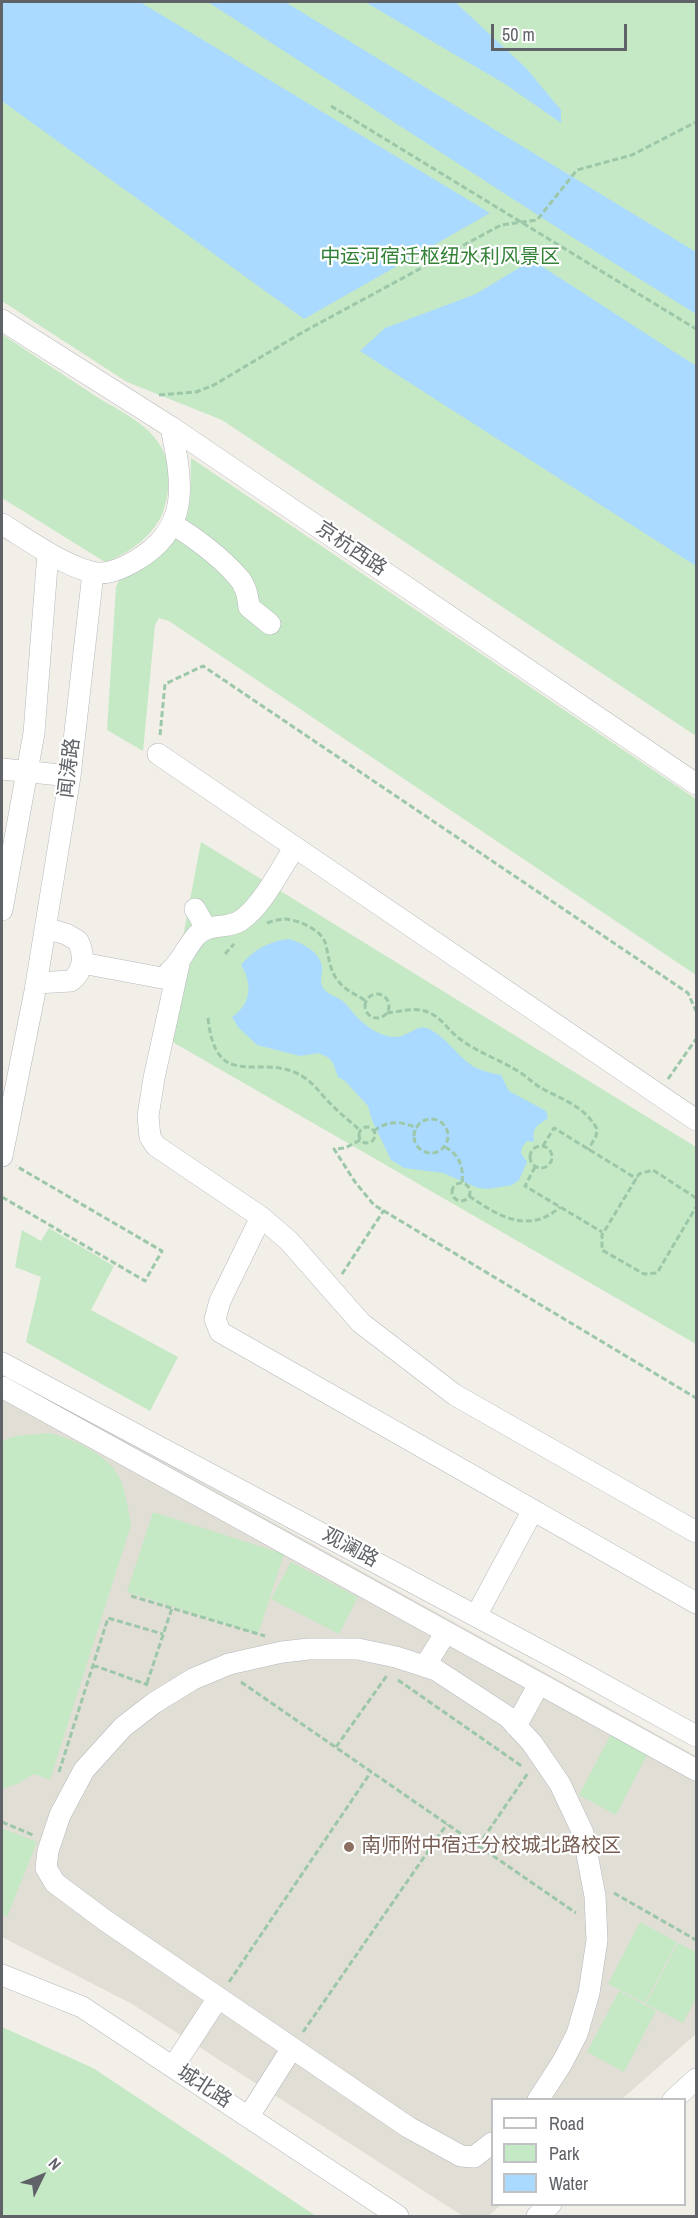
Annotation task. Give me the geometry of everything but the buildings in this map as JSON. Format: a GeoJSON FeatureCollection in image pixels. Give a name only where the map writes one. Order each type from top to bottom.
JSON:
{"type":"FeatureCollection","features":[{"type":"Feature","properties":{"kind":"street","name":"京杭西路"},"geometry":{"type":"LineString","coordinates":[[2,320],[171,427],[696,784]]}},
{"type":"Feature","properties":{"kind":"street"},"geometry":{"type":"LineString","coordinates":[[2,524],[48,553],[93,573],[124,568],[141,558],[168,534],[172,524],[179,500],[180,472],[171,427]]}},
{"type":"Feature","properties":{"kind":"street"},"geometry":{"type":"LineString","coordinates":[[172,524],[189,534],[238,576],[249,597],[249,607],[270,624]]}},
{"type":"Feature","properties":{"kind":"street"},"geometry":{"type":"LineString","coordinates":[[2,910],[34,733],[48,553]]}},
{"type":"Feature","properties":{"kind":"street","name":"闻涛路"},"geometry":{"type":"LineString","coordinates":[[7,1160],[7,1107],[36,983],[70,777],[93,573]]}},
{"type":"Feature","properties":{"kind":"street"},"geometry":{"type":"LineString","coordinates":[[158,754],[696,1120]]}},
{"type":"Feature","properties":{"kind":"street"},"geometry":{"type":"LineString","coordinates":[[2,769],[70,777]]}},
{"type":"Feature","properties":{"kind":"street"},"geometry":{"type":"LineString","coordinates":[[162,978],[179,964],[197,935],[206,928],[238,923],[246,916],[255,907],[295,847]]}},
{"type":"Feature","properties":{"kind":"street"},"geometry":{"type":"LineString","coordinates":[[195,909],[206,928]]}},
{"type":"Feature","properties":{"kind":"street"},"geometry":{"type":"LineString","coordinates":[[36,983],[70,981],[79,972],[82,963],[82,948],[78,941],[66,934],[45,928]]}},
{"type":"Feature","properties":{"kind":"street"},"geometry":{"type":"LineString","coordinates":[[82,963],[162,978]]}},
{"type":"Feature","properties":{"kind":"street"},"geometry":{"type":"LineString","coordinates":[[179,964],[148,1116],[150,1137],[162,1152],[213,1183],[261,1217],[289,1241],[361,1323],[454,1395],[696,1532]]}},
{"type":"Feature","properties":{"kind":"street"},"geometry":{"type":"LineString","coordinates":[[162,978],[169,1011]]}},
{"type":"Feature","properties":{"kind":"street"},"geometry":{"type":"LineString","coordinates":[[261,1217],[220,1301],[215,1319],[220,1332],[696,1603]]}},
{"type":"Feature","properties":{"kind":"street","name":"观澜路"},"geometry":{"type":"LineString","coordinates":[[2,1363],[696,1736]]}},
{"type":"Feature","properties":{"kind":"street"},"geometry":{"type":"LineString","coordinates":[[2,1388],[696,1770]]}},
{"type":"Feature","properties":{"kind":"street"},"geometry":{"type":"LineString","coordinates":[[476,1616],[533,1510]]}},
{"type":"Feature","properties":{"kind":"street"},"geometry":{"type":"LineString","coordinates":[[425,1666],[446,1632]]}},
{"type":"Feature","properties":{"kind":"street"},"geometry":{"type":"LineString","coordinates":[[491,2144],[474,2157],[460,2157],[408,2127],[218,1998],[55,1883],[46,1868],[51,1842],[60,1815],[84,1770],[123,1727],[193,1679],[229,1664],[309,1648],[358,1649],[425,1666],[436,1670],[508,1717],[532,1743],[560,1784],[583,1833],[595,1896],[597,1940],[590,1993],[577,2034],[539,2098]]}},
{"type":"Feature","properties":{"kind":"street"},"geometry":{"type":"LineString","coordinates":[[516,1725],[539,1684]]}},
{"type":"Feature","properties":{"kind":"street","name":"城北路"},"geometry":{"type":"LineString","coordinates":[[2,1975],[82,2007],[398,2217]]}},
{"type":"Feature","properties":{"kind":"street"},"geometry":{"type":"LineString","coordinates":[[173,2067],[218,1998]]}},
{"type":"Feature","properties":{"kind":"street"},"geometry":{"type":"LineString","coordinates":[[249,2116],[292,2048]]}},
{"type":"Feature","properties":{"kind":"street"},"geometry":{"type":"LineString","coordinates":[[675,2098],[696,2079]]}},
{"type":"Feature","properties":{"kind":"street"},"geometry":{"type":"LineString","coordinates":[[537,2217],[550,2206]]}},
{"type":"Feature","properties":{"kind":"path"},"geometry":{"type":"LineString","coordinates":[[331,106],[696,329]]}},
{"type":"Feature","properties":{"kind":"path"},"geometry":{"type":"LineString","coordinates":[[155,395],[196,392],[214,386],[303,332],[501,225],[537,220],[577,170],[632,155],[696,122]]}},
{"type":"Feature","properties":{"kind":"path"},"geometry":{"type":"LineString","coordinates":[[158,754],[165,684],[203,666],[688,993],[696,1011]]}},
{"type":"Feature","properties":{"kind":"path"},"geometry":{"type":"LineString","coordinates":[[258,927],[283,919],[318,932],[324,940],[328,962],[338,981],[366,1001]]}},
{"type":"Feature","properties":{"kind":"path"},"geometry":{"type":"LineString","coordinates":[[225,954],[241,938]]}},
{"type":"Feature","properties":{"kind":"path"},"geometry":{"type":"LineString","coordinates":[[387,1013],[389,1006],[384,996],[372,995],[366,1001],[365,1009],[369,1016],[377,1019],[387,1013],[415,1010],[431,1013],[459,1038],[493,1059],[516,1069],[541,1088],[575,1105],[597,1129],[596,1136],[588,1150]]}},
{"type":"Feature","properties":{"kind":"path"},"geometry":{"type":"LineString","coordinates":[[208,1018],[212,1042],[224,1060],[239,1066],[270,1068],[300,1075],[314,1085],[347,1120],[360,1130]]}},
{"type":"Feature","properties":{"kind":"path"},"geometry":{"type":"LineString","coordinates":[[658,1094],[696,1039]]}},
{"type":"Feature","properties":{"kind":"path"},"geometry":{"type":"LineString","coordinates":[[430,1119],[440,1122],[447,1130],[445,1146],[436,1152],[425,1152],[415,1139],[417,1128],[430,1119]]}},
{"type":"Feature","properties":{"kind":"path"},"geometry":{"type":"LineString","coordinates":[[417,1128],[395,1122],[382,1125],[374,1131],[373,1141],[368,1143],[360,1140],[345,1148],[334,1149],[355,1182],[374,1204],[696,1398]]}},
{"type":"Feature","properties":{"kind":"path"},"geometry":{"type":"LineString","coordinates":[[360,1140],[358,1135],[360,1130],[367,1126],[374,1131]]}},
{"type":"Feature","properties":{"kind":"path"},"geometry":{"type":"LineString","coordinates":[[543,1146],[550,1151],[551,1162],[542,1169],[535,1167],[530,1162],[530,1155],[533,1149],[543,1146],[554,1128],[636,1179]]}},
{"type":"Feature","properties":{"kind":"path"},"geometry":{"type":"LineString","coordinates":[[445,1146],[452,1150],[461,1165],[462,1183]]}},
{"type":"Feature","properties":{"kind":"path"},"geometry":{"type":"LineString","coordinates":[[2,1197],[145,1281],[162,1251],[7,1160]]}},
{"type":"Feature","properties":{"kind":"path"},"geometry":{"type":"LineString","coordinates":[[535,1167],[525,1186],[603,1233]]}},
{"type":"Feature","properties":{"kind":"path"},"geometry":{"type":"LineString","coordinates":[[696,1198],[653,1170],[639,1174],[603,1233],[602,1250],[644,1274],[657,1273],[696,1208]]}},
{"type":"Feature","properties":{"kind":"path"},"geometry":{"type":"LineString","coordinates":[[462,1183],[457,1184],[453,1189],[454,1197],[462,1200],[469,1196]]}},
{"type":"Feature","properties":{"kind":"path"},"geometry":{"type":"LineString","coordinates":[[462,1183],[469,1188],[469,1196]]}},
{"type":"Feature","properties":{"kind":"path"},"geometry":{"type":"LineString","coordinates":[[469,1196],[502,1217],[513,1220],[539,1220],[552,1215],[560,1207]]}},
{"type":"Feature","properties":{"kind":"path"},"geometry":{"type":"LineString","coordinates":[[326,1281],[342,1274],[384,1210]]}},
{"type":"Feature","properties":{"kind":"path"},"geometry":{"type":"LineString","coordinates":[[131,1596],[274,1638]]}},
{"type":"Feature","properties":{"kind":"path"},"geometry":{"type":"LineString","coordinates":[[147,1684],[172,1608]]}},
{"type":"Feature","properties":{"kind":"path"},"geometry":{"type":"LineString","coordinates":[[58,1775],[108,1618],[163,1634]]}},
{"type":"Feature","properties":{"kind":"path"},"geometry":{"type":"LineString","coordinates":[[93,1665],[171,1693]]}},
{"type":"Feature","properties":{"kind":"path"},"geometry":{"type":"LineString","coordinates":[[220,1668],[596,1927]]}},
{"type":"Feature","properties":{"kind":"path"},"geometry":{"type":"LineString","coordinates":[[336,1748],[388,1673],[529,1771],[478,1846]]}},
{"type":"Feature","properties":{"kind":"path"},"geometry":{"type":"LineString","coordinates":[[218,1998],[371,1772]]}},
{"type":"Feature","properties":{"kind":"path"},"geometry":{"type":"LineString","coordinates":[[2,1822],[51,1842]]}},
{"type":"Feature","properties":{"kind":"path"},"geometry":{"type":"LineString","coordinates":[[292,2048],[447,1824]]}},
{"type":"Feature","properties":{"kind":"path"},"geometry":{"type":"LineString","coordinates":[[592,1880],[696,1940]]}},
{"type":"Feature","properties":{"kind":"shaded area","name":"南师附中宿迁分校城北路校区"},"geometry":{"type":"Polygon","coordinates":[[[2,1372],[696,1756],[696,2034],[623,2098],[491,2098],[491,2206],[500,2206],[488,2216],[463,2216],[132,2004],[2,1937],[2,1372]]]}},
{"type":"Feature","properties":{"kind":"green space","name":"中运河宿迁枢纽水利风景区"},"geometry":{"type":"Polygon","coordinates":[[[2,2],[696,2],[696,736],[222,420],[127,382],[2,301],[2,2]]]}},
{"type":"Feature","properties":{"kind":"green space"},"geometry":{"type":"Polygon","coordinates":[[[2,334],[141,424],[156,439],[165,454],[169,478],[164,509],[148,535],[123,554],[105,562],[2,498],[2,334]]]}},
{"type":"Feature","properties":{"kind":"green space"},"geometry":{"type":"Polygon","coordinates":[[[191,458],[696,799],[696,975],[169,621],[159,618],[155,625],[143,751],[107,730],[116,587],[130,570],[168,545],[182,530],[190,500],[191,458]]]}},
{"type":"Feature","properties":{"kind":"green space"},"geometry":{"type":"Polygon","coordinates":[[[201,842],[696,1147],[696,1344],[164,1037],[201,842]]]}},
{"type":"Feature","properties":{"kind":"green space"},"geometry":{"type":"Polygon","coordinates":[[[49,1228],[114,1266],[91,1310],[178,1357],[150,1411],[26,1342],[41,1277],[15,1267],[22,1230],[41,1241],[49,1228]]]}},
{"type":"Feature","properties":{"kind":"green space"},"geometry":{"type":"Polygon","coordinates":[[[50,1433],[90,1449],[100,1455],[115,1470],[124,1490],[131,1525],[50,1780],[34,1774],[17,1784],[2,1789],[2,1441],[16,1436],[50,1433]]]}},
{"type":"Feature","properties":{"kind":"green space"},"geometry":{"type":"Polygon","coordinates":[[[153,1512],[284,1554],[258,1634],[127,1592],[153,1512]]]}},
{"type":"Feature","properties":{"kind":"green space"},"geometry":{"type":"Polygon","coordinates":[[[291,1562],[358,1597],[339,1634],[271,1599],[291,1562]]]}},
{"type":"Feature","properties":{"kind":"green space"},"geometry":{"type":"Polygon","coordinates":[[[611,1734],[648,1753],[616,1815],[579,1795],[611,1734]]]}},
{"type":"Feature","properties":{"kind":"green space"},"geometry":{"type":"Polygon","coordinates":[[[2,1828],[37,1842],[7,1917],[2,1915],[2,1828]]]}},
{"type":"Feature","properties":{"kind":"green space"},"geometry":{"type":"Polygon","coordinates":[[[640,1922],[677,1942],[645,2003],[608,1984],[640,1922]]]}},
{"type":"Feature","properties":{"kind":"green space"},"geometry":{"type":"Polygon","coordinates":[[[678,1943],[696,1952],[696,1998],[683,2023],[646,2004],[678,1943]]]}},
{"type":"Feature","properties":{"kind":"green space"},"geometry":{"type":"Polygon","coordinates":[[[619,1991],[656,2011],[624,2072],[587,2052],[619,1991]]]}},
{"type":"Feature","properties":{"kind":"green space"},"geometry":{"type":"Polygon","coordinates":[[[2,2027],[93,2068],[316,2216],[2,2216],[2,2027]]]}},
{"type":"Feature","properties":{"kind":"water"},"geometry":{"type":"Polygon","coordinates":[[[2,2],[140,2],[490,213],[304,319],[2,101],[2,2]]]}},
{"type":"Feature","properties":{"kind":"water"},"geometry":{"type":"Polygon","coordinates":[[[208,2],[285,2],[696,252],[696,314],[561,230],[208,2]]]}},
{"type":"Feature","properties":{"kind":"water"},"geometry":{"type":"Polygon","coordinates":[[[365,2],[455,2],[526,68],[561,110],[561,123],[505,84],[365,2]]]}},
{"type":"Feature","properties":{"kind":"water"},"geometry":{"type":"Polygon","coordinates":[[[532,260],[696,366],[696,566],[360,351],[385,328],[476,294],[532,260]]]}},
{"type":"Feature","properties":{"kind":"water"},"geometry":{"type":"Polygon","coordinates":[[[289,939],[315,953],[321,962],[321,982],[324,989],[344,1002],[370,1028],[394,1037],[419,1028],[429,1029],[445,1040],[471,1065],[483,1071],[501,1075],[509,1091],[546,1111],[548,1118],[536,1127],[534,1142],[527,1141],[522,1147],[521,1153],[527,1162],[519,1180],[512,1185],[488,1189],[478,1188],[443,1173],[404,1168],[391,1160],[372,1120],[368,1106],[345,1081],[338,1077],[329,1058],[319,1053],[300,1056],[257,1045],[238,1027],[232,1017],[243,1006],[248,994],[247,979],[241,965],[262,947],[289,939]]]}},
{"type":"Feature","properties":{"kind":"place","name":"南师附中宿迁分校城北路校区"},"geometry":{"type":"Point","coordinates":[349,1847]}}]}
